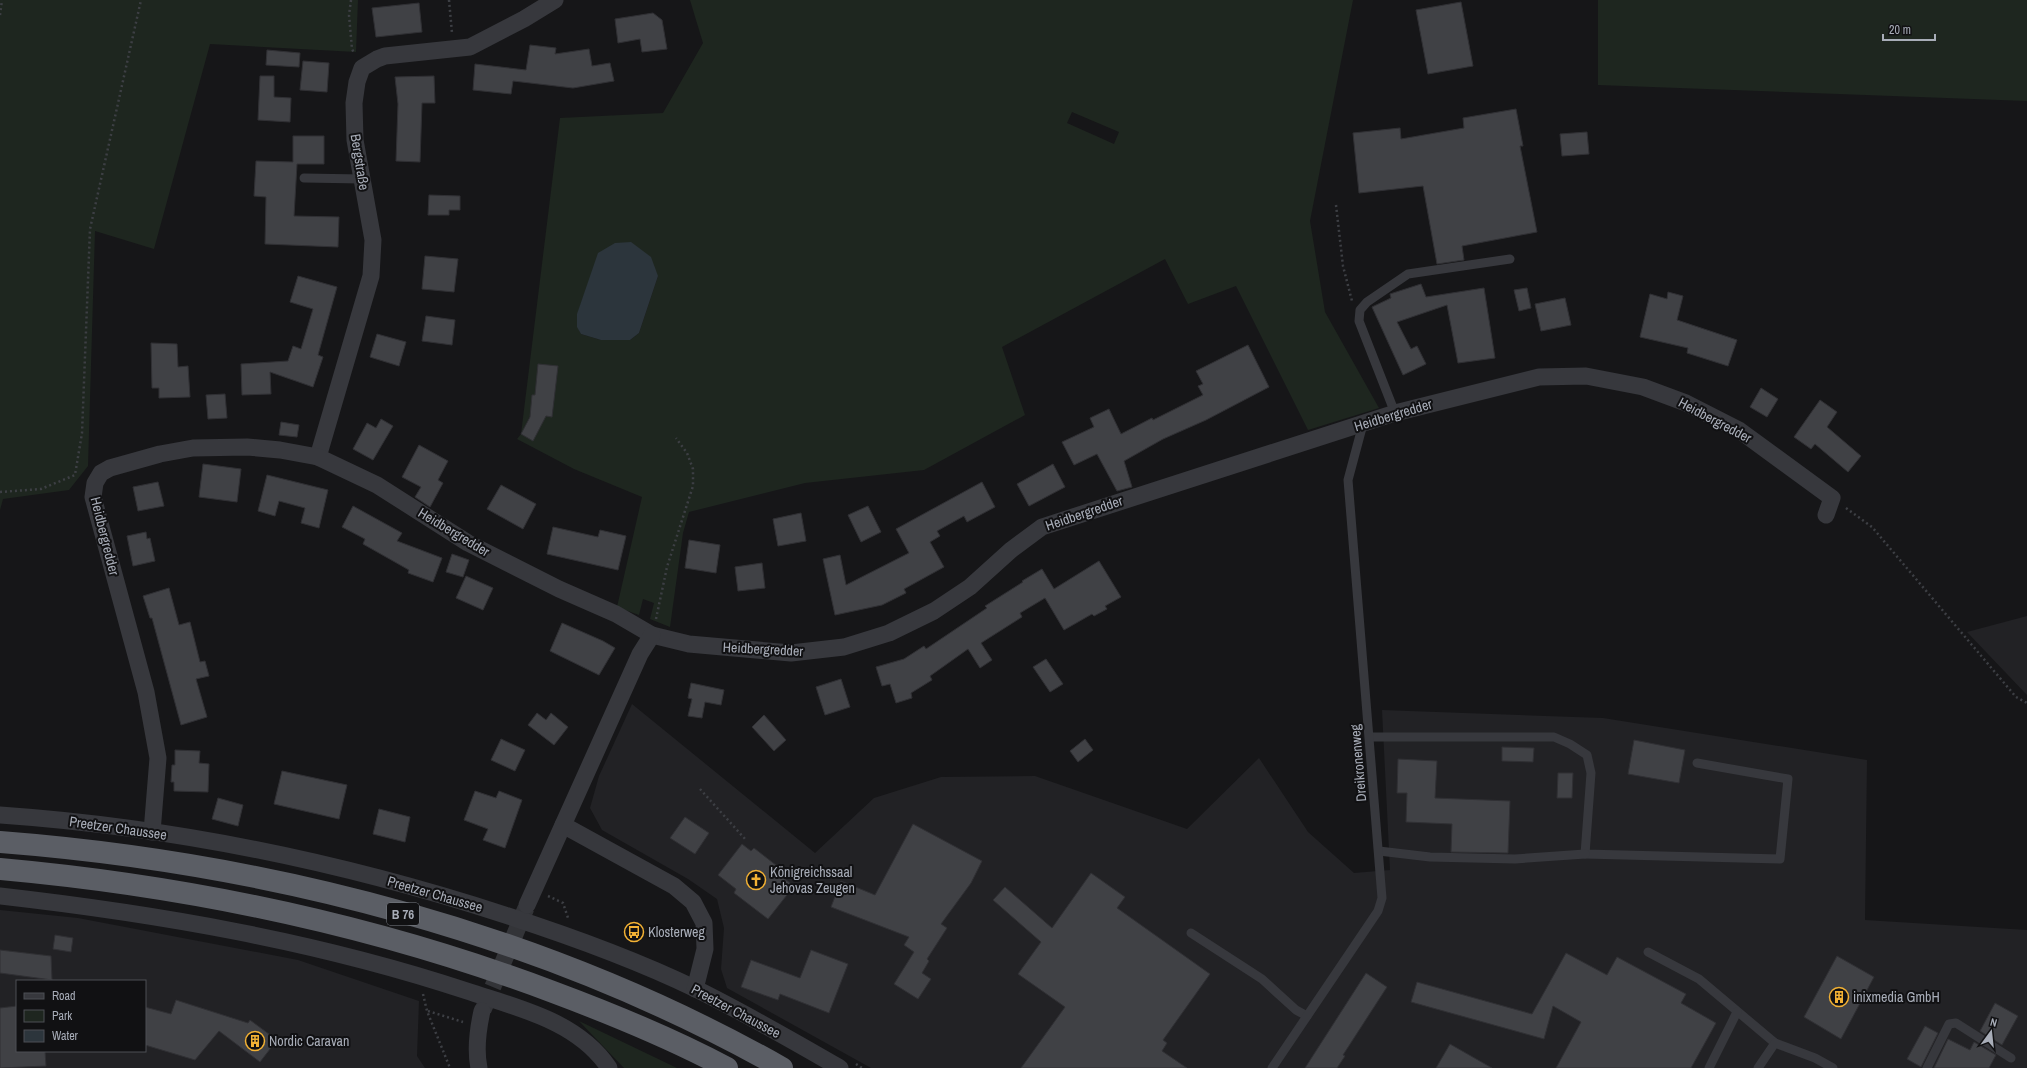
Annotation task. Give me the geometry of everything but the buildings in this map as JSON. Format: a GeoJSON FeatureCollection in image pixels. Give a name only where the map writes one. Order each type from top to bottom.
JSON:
{"type":"FeatureCollection","features":[{"type":"Feature","properties":{"kind":"highway","name":"Preetzer Chaussee"},"geometry":{"type":"LineString","coordinates":[[0,842],[104,852],[189,865],[284,883],[424,919],[498,942],[644,998],[730,1039],[782,1068]]}},
{"type":"Feature","properties":{"kind":"highway","name":"B 76"},"geometry":{"type":"LineString","coordinates":[[0,869],[93,879],[246,904],[301,915],[408,943],[527,982],[634,1022],[727,1068]]}},
{"type":"Feature","properties":{"kind":"street"},"geometry":{"type":"LineString","coordinates":[[362,68],[385,56],[454,50],[470,47],[524,19],[555,0]]}},
{"type":"Feature","properties":{"kind":"street","name":"Bergstraße"},"geometry":{"type":"LineString","coordinates":[[318,457],[371,276],[373,240],[355,140],[354,103],[357,82],[362,68]]}},
{"type":"Feature","properties":{"kind":"street","name":"Heidbergredder"},"geometry":{"type":"LineString","coordinates":[[152,832],[158,758],[146,692],[93,497],[94,483],[102,473],[110,468],[160,454],[193,448],[247,447],[280,450],[318,457],[377,486],[468,543],[559,590],[616,614],[652,635],[689,644],[791,653],[844,647],[889,633],[934,611],[970,587],[1011,550],[1042,528],[1298,443],[1395,413],[1539,377],[1586,376],[1643,387],[1686,403],[1739,430],[1832,498]]}},
{"type":"Feature","properties":{"kind":"street"},"geometry":{"type":"LineString","coordinates":[[1826,515],[1832,498]]}},
{"type":"Feature","properties":{"kind":"street"},"geometry":{"type":"LineString","coordinates":[[527,905],[640,654],[652,635]]}},
{"type":"Feature","properties":{"kind":"street","name":"Preetzer Chaussee"},"geometry":{"type":"LineString","coordinates":[[0,814],[110,825],[231,846],[333,867],[442,894],[626,958],[695,989],[840,1068]]}},
{"type":"Feature","properties":{"kind":"street"},"geometry":{"type":"LineString","coordinates":[[563,825],[674,886],[693,902],[704,923],[705,942],[700,974],[695,989]]}},
{"type":"Feature","properties":{"kind":"street"},"geometry":{"type":"LineString","coordinates":[[1,900],[99,908],[219,928],[299,944],[416,974],[550,1020],[584,1041],[594,1050],[609,1068]]}},
{"type":"Feature","properties":{"kind":"street"},"geometry":{"type":"LineString","coordinates":[[479,1068],[477,1048],[480,1019]]}},
{"type":"Feature","properties":{"kind":"lane"},"geometry":{"type":"LineString","coordinates":[[304,178],[362,179]]}},
{"type":"Feature","properties":{"kind":"lane"},"geometry":{"type":"LineString","coordinates":[[1395,413],[1359,321],[1360,310],[1366,302],[1408,274],[1510,259]]}},
{"type":"Feature","properties":{"kind":"lane","name":"Dreikronenweg"},"geometry":{"type":"LineString","coordinates":[[1272,1068],[1378,911],[1382,898],[1348,480],[1363,424]]}},
{"type":"Feature","properties":{"kind":"lane"},"geometry":{"type":"LineString","coordinates":[[1370,737],[1554,737],[1570,744],[1587,755],[1591,773],[1585,854]]}},
{"type":"Feature","properties":{"kind":"lane"},"geometry":{"type":"LineString","coordinates":[[1379,851],[1430,857],[1507,859],[1585,854],[1780,859],[1788,779],[1697,763]]}},
{"type":"Feature","properties":{"kind":"lane"},"geometry":{"type":"LineString","coordinates":[[1190,933],[1262,980],[1296,1010],[1307,1016]]}},
{"type":"Feature","properties":{"kind":"lane"},"geometry":{"type":"LineString","coordinates":[[1648,952],[1699,979],[1775,1043],[1815,1058],[1833,1068]]}},
{"type":"Feature","properties":{"kind":"lane"},"geometry":{"type":"LineString","coordinates":[[1708,1068],[1738,1012]]}},
{"type":"Feature","properties":{"kind":"lane"},"geometry":{"type":"LineString","coordinates":[[1927,1068],[1949,1024],[1956,1023],[2011,1058]]}},
{"type":"Feature","properties":{"kind":"lane"},"geometry":{"type":"LineString","coordinates":[[1758,1068],[1775,1043]]}},
{"type":"Feature","properties":{"kind":"path"},"geometry":{"type":"LineString","coordinates":[[0,15],[2,0]]}},
{"type":"Feature","properties":{"kind":"path"},"geometry":{"type":"LineString","coordinates":[[0,492],[41,489],[75,475],[82,433],[90,229],[141,0]]}},
{"type":"Feature","properties":{"kind":"path"},"geometry":{"type":"LineString","coordinates":[[351,0],[349,15],[352,49],[362,68]]}},
{"type":"Feature","properties":{"kind":"path"},"geometry":{"type":"LineString","coordinates":[[449,0],[454,50]]}},
{"type":"Feature","properties":{"kind":"path"},"geometry":{"type":"LineString","coordinates":[[1336,205],[1343,266],[1350,299],[1360,310]]}},
{"type":"Feature","properties":{"kind":"path"},"geometry":{"type":"LineString","coordinates":[[652,635],[667,567],[693,486],[693,469],[687,453],[676,438]]}},
{"type":"Feature","properties":{"kind":"path"},"geometry":{"type":"LineString","coordinates":[[1832,498],[1872,527],[2016,697],[2027,703]]}},
{"type":"Feature","properties":{"kind":"path"},"geometry":{"type":"LineString","coordinates":[[700,789],[746,840]]}},
{"type":"Feature","properties":{"kind":"path"},"geometry":{"type":"LineString","coordinates":[[534,890],[563,903],[569,921]]}},
{"type":"Feature","properties":{"kind":"path"},"geometry":{"type":"LineString","coordinates":[[422,992],[427,1011],[450,1068]]}},
{"type":"Feature","properties":{"kind":"path"},"geometry":{"type":"LineString","coordinates":[[427,1011],[480,1019]]}},
{"type":"Feature","properties":{"kind":"shaded area"},"geometry":{"type":"Polygon","coordinates":[[[2027,616],[2027,695],[1967,632],[2027,616]]]}},
{"type":"Feature","properties":{"kind":"shaded area"},"geometry":{"type":"Polygon","coordinates":[[[632,704],[815,853],[874,798],[941,777],[1035,776],[1187,829],[1259,758],[1308,832],[1354,873],[1390,870],[1382,710],[1603,718],[1867,760],[1865,920],[2027,930],[2027,1068],[871,1068],[727,988],[721,969],[724,928],[717,899],[688,879],[602,830],[590,808],[599,776],[632,704]]]}},
{"type":"Feature","properties":{"kind":"shaded area"},"geometry":{"type":"Polygon","coordinates":[[[0,910],[78,918],[298,960],[419,1001],[417,1056],[425,1068],[0,1068],[0,910]]]}},
{"type":"Feature","properties":{"kind":"green space"},"geometry":{"type":"Polygon","coordinates":[[[0,0],[358,0],[356,52],[210,44],[154,249],[95,231],[88,466],[69,490],[3,499],[0,510],[0,0]]]}},
{"type":"Feature","properties":{"kind":"green space"},"geometry":{"type":"Polygon","coordinates":[[[690,0],[1353,0],[1310,221],[1325,312],[1379,408],[1308,430],[1236,286],[1188,304],[1165,259],[1002,347],[1025,415],[924,470],[805,483],[689,512],[683,533],[670,627],[650,619],[654,603],[643,599],[639,615],[617,607],[642,497],[574,469],[517,439],[521,434],[560,118],[663,113],[703,43],[690,0]],[[1072,112],[1067,123],[1114,144],[1119,132],[1072,112]],[[658,276],[585,293],[577,318],[581,334],[601,340],[630,340],[639,333],[658,276]],[[538,364],[535,395],[532,395],[531,414],[521,434],[533,440],[546,416],[552,417],[558,366],[538,364]]]}},
{"type":"Feature","properties":{"kind":"green space"},"geometry":{"type":"Polygon","coordinates":[[[1598,0],[2027,0],[2027,101],[1598,85],[1598,0]]]}},
{"type":"Feature","properties":{"kind":"green space"},"geometry":{"type":"Polygon","coordinates":[[[579,1021],[677,1068],[624,1068],[579,1021]]]}},
{"type":"Feature","properties":{"kind":"water"},"geometry":{"type":"Polygon","coordinates":[[[631,242],[651,257],[658,276],[639,333],[630,340],[601,340],[581,334],[577,327],[577,314],[598,253],[615,243],[631,242]]]}},
{"type":"Feature","properties":{"kind":"tunnel"},"geometry":{"type":"LineString","coordinates":[[483,1010],[526,908]]}},
{"type":"Feature","properties":{"kind":"place","name":"Königreichssaal Jehovas Zeugen"},"geometry":{"type":"Point","coordinates":[756,880]}},
{"type":"Feature","properties":{"kind":"place","name":"Klosterweg"},"geometry":{"type":"Point","coordinates":[634,932]}},
{"type":"Feature","properties":{"kind":"place","name":"inixmedia GmbH"},"geometry":{"type":"Point","coordinates":[1839,997]}},
{"type":"Feature","properties":{"kind":"place","name":"Nordic Caravan"},"geometry":{"type":"Point","coordinates":[255,1041]}}]}
